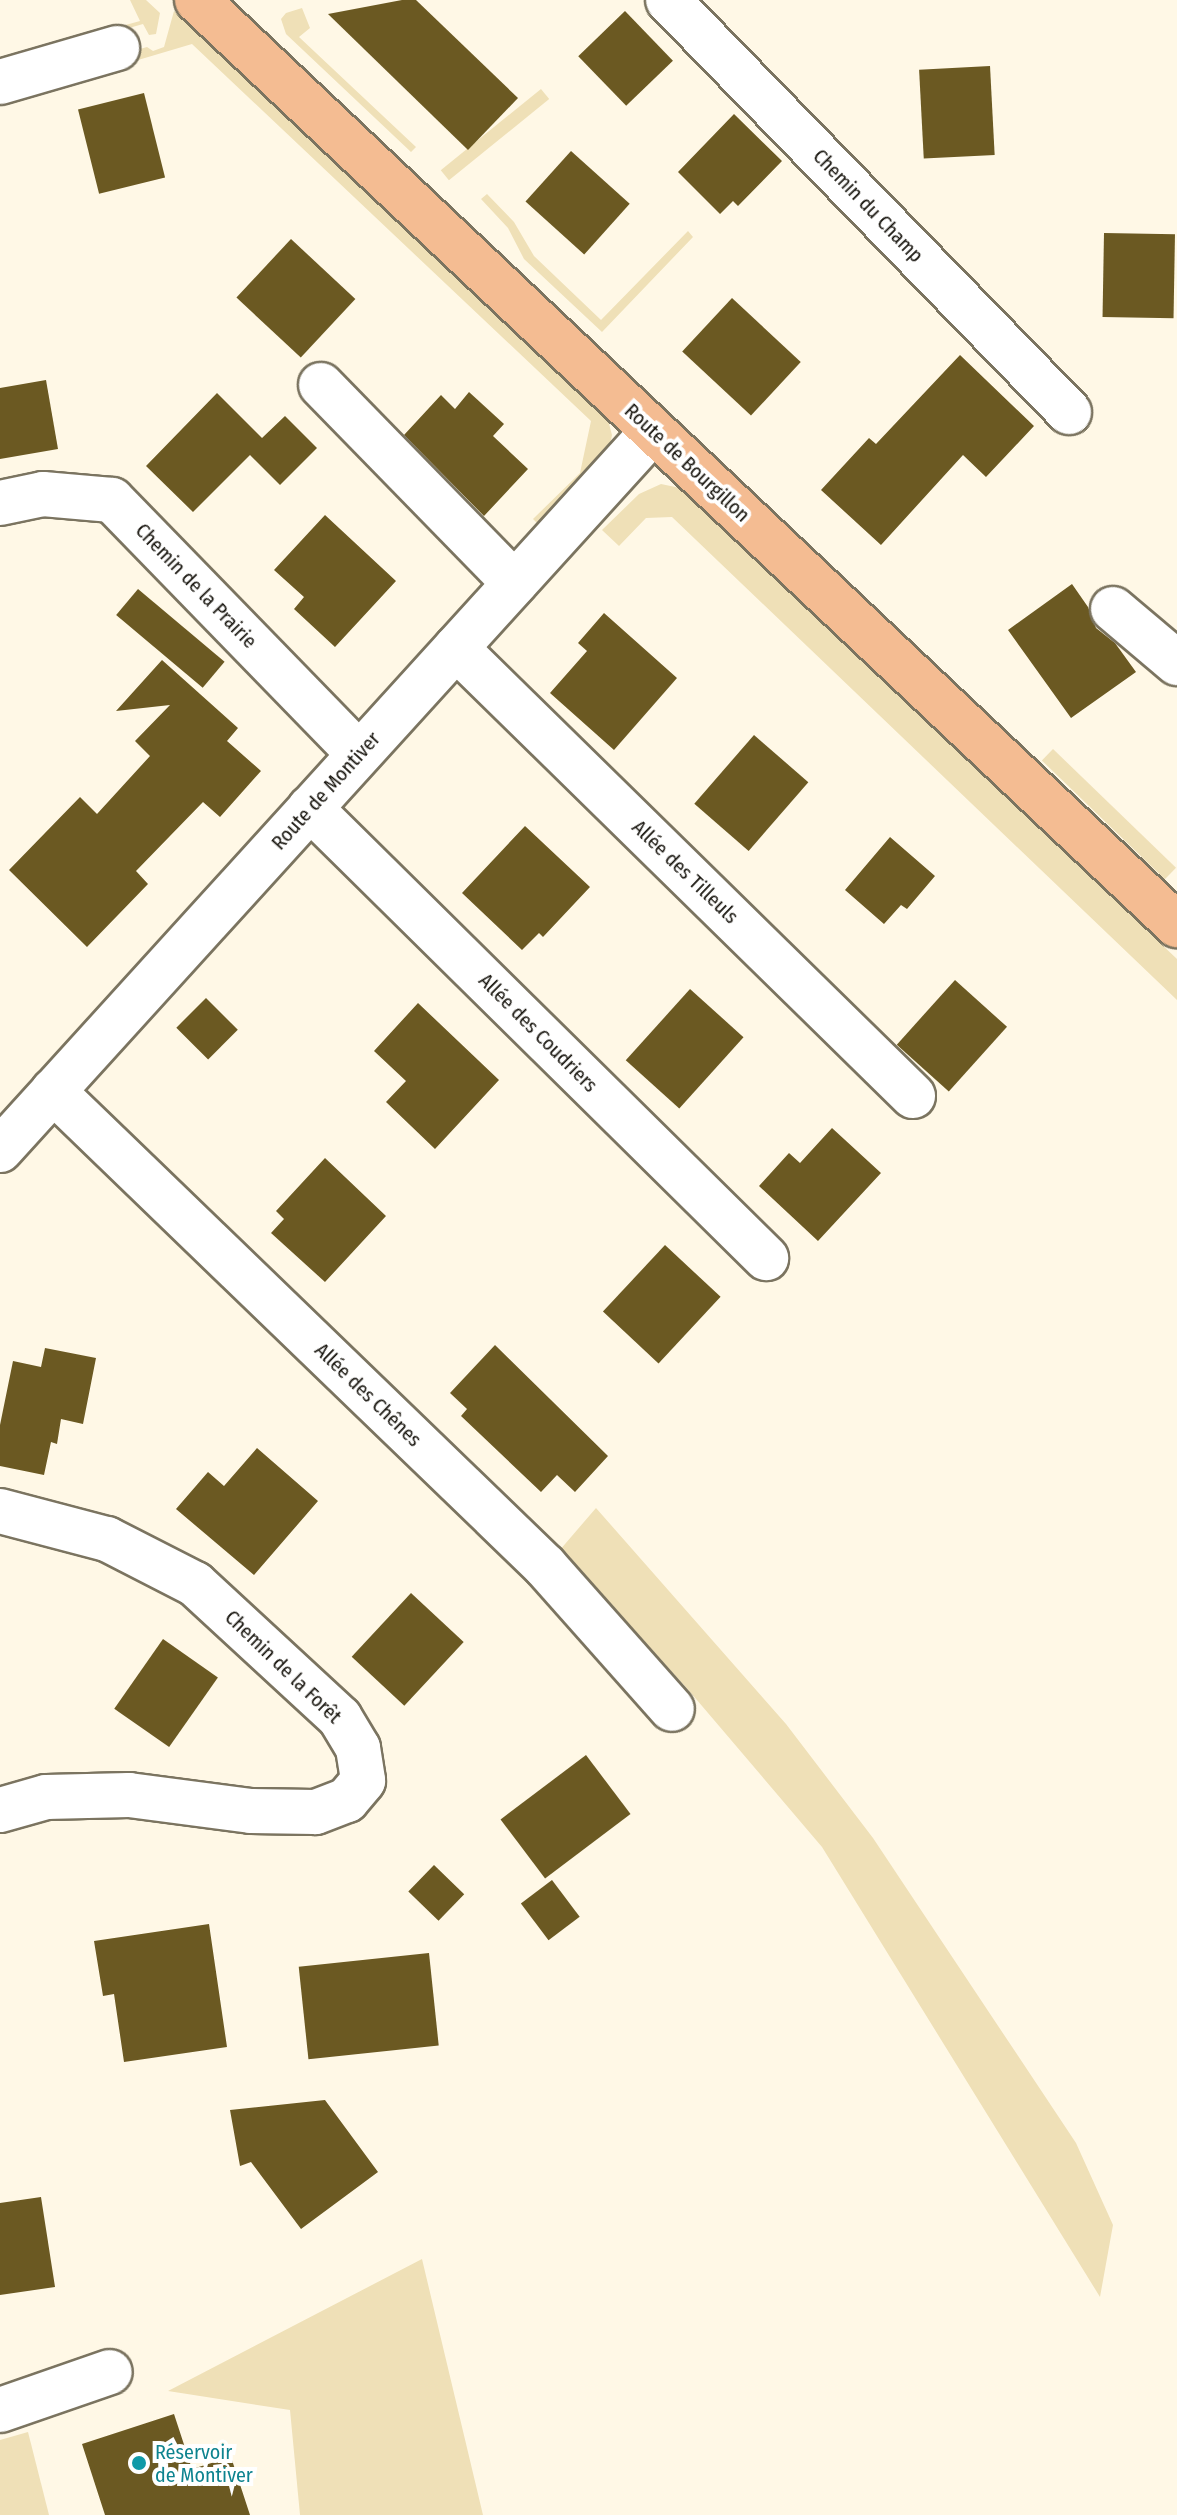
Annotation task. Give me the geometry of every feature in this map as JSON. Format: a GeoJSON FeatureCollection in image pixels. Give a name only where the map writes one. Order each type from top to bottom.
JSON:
{"type":"FeatureCollection","features":[{"type":"Feature","properties":{"kind":"main road","name":"Route de Bourgillon"},"geometry":{"type":"LineString","coordinates":[[197,0],[1177,925]]}},
{"type":"Feature","properties":{"kind":"street","name":"Chemin du Champ"},"geometry":{"type":"LineString","coordinates":[[668,0],[1069,412]]}},
{"type":"Feature","properties":{"kind":"street"},"geometry":{"type":"LineString","coordinates":[[0,82],[117,48]]}},
{"type":"Feature","properties":{"kind":"street"},"geometry":{"type":"LineString","coordinates":[[321,385],[514,583]]}},
{"type":"Feature","properties":{"kind":"street","name":"Route de Montiver"},"geometry":{"type":"LineString","coordinates":[[0,1150],[653,431]]}},
{"type":"Feature","properties":{"kind":"street","name":"Chemin de la Prairie"},"geometry":{"type":"LineString","coordinates":[[0,503],[43,494],[112,500],[359,754]]}},
{"type":"Feature","properties":{"kind":"street"},"geometry":{"type":"LineString","coordinates":[[1113,609],[1177,663]]}},
{"type":"Feature","properties":{"kind":"street","name":"Allée des Tilleuls"},"geometry":{"type":"LineString","coordinates":[[456,648],[913,1096]]}},
{"type":"Feature","properties":{"kind":"street","name":"Allée des Coudriers"},"geometry":{"type":"LineString","coordinates":[[310,808],[766,1258]]}},
{"type":"Feature","properties":{"kind":"street","name":"Allée des Chênes"},"geometry":{"type":"LineString","coordinates":[[53,1091],[545,1566],[672,1709]]}},
{"type":"Feature","properties":{"kind":"street","name":"Chemin de la Forêt"},"geometry":{"type":"LineString","coordinates":[[0,1511],[107,1539],[195,1584],[340,1718],[358,1748],[363,1781],[347,1800],[315,1812],[251,1811],[129,1795],[46,1797],[0,1810]]}},
{"type":"Feature","properties":{"kind":"street"},"geometry":{"type":"LineString","coordinates":[[0,2410],[110,2372]]}},
{"type":"Feature","properties":{"kind":"shaded area"},"geometry":{"type":"Polygon","coordinates":[[[130,0],[146,0],[160,13],[156,34],[149,35],[143,24],[0,65],[0,60],[140,21],[130,0]]]}},
{"type":"Feature","properties":{"kind":"shaded area"},"geometry":{"type":"Polygon","coordinates":[[[302,8],[310,28],[299,37],[416,147],[411,152],[286,34],[281,19],[286,13],[302,8]]]}},
{"type":"Feature","properties":{"kind":"shaded area"},"geometry":{"type":"Polygon","coordinates":[[[174,11],[608,420],[612,435],[609,450],[541,527],[533,519],[580,473],[591,421],[192,44],[128,63],[126,53],[147,47],[153,51],[164,47],[174,11]]]}},
{"type":"Feature","properties":{"kind":"shaded area"},"geometry":{"type":"Polygon","coordinates":[[[541,89],[549,99],[449,180],[441,170],[541,89]]]}},
{"type":"Feature","properties":{"kind":"shaded area"},"geometry":{"type":"Polygon","coordinates":[[[487,194],[514,222],[534,256],[601,320],[688,231],[693,237],[602,332],[524,259],[508,228],[481,199],[487,194]]]}},
{"type":"Feature","properties":{"kind":"shaded area"},"geometry":{"type":"Polygon","coordinates":[[[661,484],[680,488],[1177,959],[1177,1000],[672,517],[646,518],[619,546],[602,530],[639,494],[661,484]]]}},
{"type":"Feature","properties":{"kind":"shaded area"},"geometry":{"type":"Polygon","coordinates":[[[1053,749],[1176,868],[1165,879],[1042,761],[1053,749]]]}},
{"type":"Feature","properties":{"kind":"shaded area"},"geometry":{"type":"Polygon","coordinates":[[[596,1508],[786,1724],[873,1838],[1076,2143],[1113,2225],[1100,2297],[822,1847],[685,1686],[559,1551],[596,1508]]]}},
{"type":"Feature","properties":{"kind":"shaded area"},"geometry":{"type":"Polygon","coordinates":[[[422,2259],[483,2515],[300,2515],[290,2410],[168,2391],[422,2259]]]}},
{"type":"Feature","properties":{"kind":"shaded area"},"geometry":{"type":"Polygon","coordinates":[[[28,2432],[49,2515],[0,2515],[0,2440],[28,2432]]]}},
{"type":"Feature","properties":{"kind":"building"},"geometry":{"type":"Polygon","coordinates":[[[416,0],[518,98],[468,150],[328,14],[416,0]]]}},
{"type":"Feature","properties":{"kind":"building"},"geometry":{"type":"Polygon","coordinates":[[[625,11],[673,61],[626,106],[578,56],[625,11]]]}},
{"type":"Feature","properties":{"kind":"building"},"geometry":{"type":"Polygon","coordinates":[[[990,66],[995,155],[924,159],[919,70],[990,66]]]}},
{"type":"Feature","properties":{"kind":"building"},"geometry":{"type":"Polygon","coordinates":[[[144,93],[165,177],[99,194],[78,109],[144,93]]]}},
{"type":"Feature","properties":{"kind":"building"},"geometry":{"type":"Polygon","coordinates":[[[734,114],[782,161],[738,206],[733,201],[720,214],[678,172],[734,114]]]}},
{"type":"Feature","properties":{"kind":"building"},"geometry":{"type":"Polygon","coordinates":[[[571,151],[630,204],[584,254],[525,202],[571,151]]]}},
{"type":"Feature","properties":{"kind":"building"},"geometry":{"type":"Polygon","coordinates":[[[1104,233],[1175,234],[1174,318],[1103,317],[1104,233]]]}},
{"type":"Feature","properties":{"kind":"building"},"geometry":{"type":"Polygon","coordinates":[[[291,239],[355,299],[301,358],[236,298],[291,239]]]}},
{"type":"Feature","properties":{"kind":"building"},"geometry":{"type":"Polygon","coordinates":[[[732,298],[801,362],[751,415],[682,351],[732,298]]]}},
{"type":"Feature","properties":{"kind":"building"},"geometry":{"type":"Polygon","coordinates":[[[960,355],[1034,426],[986,477],[963,455],[881,545],[821,490],[869,438],[876,444],[960,355]]]}},
{"type":"Feature","properties":{"kind":"building"},"geometry":{"type":"Polygon","coordinates":[[[46,380],[58,449],[0,459],[0,388],[46,380]]]}},
{"type":"Feature","properties":{"kind":"building"},"geometry":{"type":"Polygon","coordinates":[[[469,392],[504,424],[493,436],[528,469],[484,516],[404,435],[441,395],[455,409],[469,392]]]}},
{"type":"Feature","properties":{"kind":"building"},"geometry":{"type":"Polygon","coordinates":[[[217,393],[262,438],[285,416],[317,448],[280,485],[250,455],[193,512],[146,466],[217,393]]]}},
{"type":"Feature","properties":{"kind":"building"},"geometry":{"type":"Polygon","coordinates":[[[325,515],[396,581],[335,647],[294,609],[304,597],[274,570],[325,515]]]}},
{"type":"Feature","properties":{"kind":"building"},"geometry":{"type":"Polygon","coordinates":[[[1072,584],[1088,607],[1096,628],[1115,643],[1136,672],[1071,718],[1008,630],[1072,584]]]}},
{"type":"Feature","properties":{"kind":"building"},"geometry":{"type":"Polygon","coordinates":[[[138,589],[225,662],[203,688],[116,615],[138,589]]]}},
{"type":"Feature","properties":{"kind":"building"},"geometry":{"type":"Polygon","coordinates":[[[604,613],[677,678],[614,750],[550,693],[587,651],[578,643],[604,613]]]}},
{"type":"Feature","properties":{"kind":"building"},"geometry":{"type":"Polygon","coordinates":[[[162,660],[238,728],[227,741],[261,771],[220,817],[203,802],[136,871],[148,884],[87,947],[9,870],[80,797],[97,814],[150,756],[135,741],[170,705],[116,711],[162,660]]]}},
{"type":"Feature","properties":{"kind":"building"},"geometry":{"type":"Polygon","coordinates":[[[754,735],[808,782],[749,851],[694,804],[754,735]]]}},
{"type":"Feature","properties":{"kind":"building"},"geometry":{"type":"Polygon","coordinates":[[[525,826],[590,887],[543,937],[539,933],[522,950],[462,893],[525,826]]]}},
{"type":"Feature","properties":{"kind":"building"},"geometry":{"type":"Polygon","coordinates":[[[890,837],[935,876],[907,909],[901,905],[884,924],[845,890],[890,837]]]}},
{"type":"Feature","properties":{"kind":"building"},"geometry":{"type":"Polygon","coordinates":[[[955,980],[1007,1027],[949,1091],[897,1045],[955,980]]]}},
{"type":"Feature","properties":{"kind":"building"},"geometry":{"type":"Polygon","coordinates":[[[690,989],[744,1037],[679,1109],[626,1060],[690,989]]]}},
{"type":"Feature","properties":{"kind":"building"},"geometry":{"type":"Polygon","coordinates":[[[206,998],[238,1030],[208,1060],[176,1028],[206,998]]]}},
{"type":"Feature","properties":{"kind":"building"},"geometry":{"type":"Polygon","coordinates":[[[418,1003],[499,1080],[435,1149],[386,1102],[406,1081],[374,1051],[418,1003]]]}},
{"type":"Feature","properties":{"kind":"building"},"geometry":{"type":"Polygon","coordinates":[[[832,1128],[881,1173],[818,1241],[759,1186],[789,1153],[800,1163],[832,1128]]]}},
{"type":"Feature","properties":{"kind":"building"},"geometry":{"type":"Polygon","coordinates":[[[325,1158],[386,1216],[325,1282],[271,1233],[284,1219],[276,1211],[325,1158]]]}},
{"type":"Feature","properties":{"kind":"building"},"geometry":{"type":"Polygon","coordinates":[[[665,1245],[721,1297],[659,1363],[603,1312],[665,1245]]]}},
{"type":"Feature","properties":{"kind":"building"},"geometry":{"type":"Polygon","coordinates":[[[495,1345],[608,1456],[575,1492],[557,1475],[541,1492],[461,1416],[467,1409],[450,1393],[495,1345]]]}},
{"type":"Feature","properties":{"kind":"building"},"geometry":{"type":"Polygon","coordinates":[[[45,1348],[96,1358],[83,1424],[61,1419],[57,1444],[51,1442],[44,1475],[0,1466],[0,1425],[13,1361],[41,1367],[45,1348]]]}},
{"type":"Feature","properties":{"kind":"building"},"geometry":{"type":"Polygon","coordinates":[[[257,1448],[318,1501],[254,1575],[176,1509],[208,1472],[224,1486],[257,1448]]]}},
{"type":"Feature","properties":{"kind":"building"},"geometry":{"type":"Polygon","coordinates":[[[411,1593],[464,1642],[404,1706],[352,1657],[411,1593]]]}},
{"type":"Feature","properties":{"kind":"building"},"geometry":{"type":"Polygon","coordinates":[[[163,1639],[218,1677],[169,1747],[114,1709],[163,1639]]]}},
{"type":"Feature","properties":{"kind":"building"},"geometry":{"type":"Polygon","coordinates":[[[586,1755],[631,1814],[545,1878],[501,1819],[586,1755]]]}},
{"type":"Feature","properties":{"kind":"building"},"geometry":{"type":"Polygon","coordinates":[[[434,1865],[464,1894],[439,1921],[408,1892],[434,1865]]]}},
{"type":"Feature","properties":{"kind":"building"},"geometry":{"type":"Polygon","coordinates":[[[552,1880],[580,1917],[549,1940],[521,1903],[552,1880]]]}},
{"type":"Feature","properties":{"kind":"building"},"geometry":{"type":"Polygon","coordinates":[[[209,1924],[227,2047],[124,2062],[114,1994],[103,1996],[94,1941],[209,1924]]]}},
{"type":"Feature","properties":{"kind":"building"},"geometry":{"type":"Polygon","coordinates":[[[429,1953],[439,2045],[308,2059],[299,1967],[429,1953]]]}},
{"type":"Feature","properties":{"kind":"building"},"geometry":{"type":"Polygon","coordinates":[[[325,2100],[378,2172],[301,2229],[251,2162],[240,2166],[230,2110],[325,2100]]]}},
{"type":"Feature","properties":{"kind":"building"},"geometry":{"type":"Polygon","coordinates":[[[41,2197],[55,2287],[0,2295],[0,2203],[41,2197]]]}},
{"type":"Feature","properties":{"kind":"building","name":"Réservoir de Montiver"},"geometry":{"type":"Polygon","coordinates":[[[174,2414],[192,2469],[231,2457],[250,2515],[105,2515],[82,2444],[174,2414]]]}},
{"type":"Feature","properties":{"kind":"place","name":"Réservoir de Montiver"},"geometry":{"type":"Point","coordinates":[139,2463]}}]}
